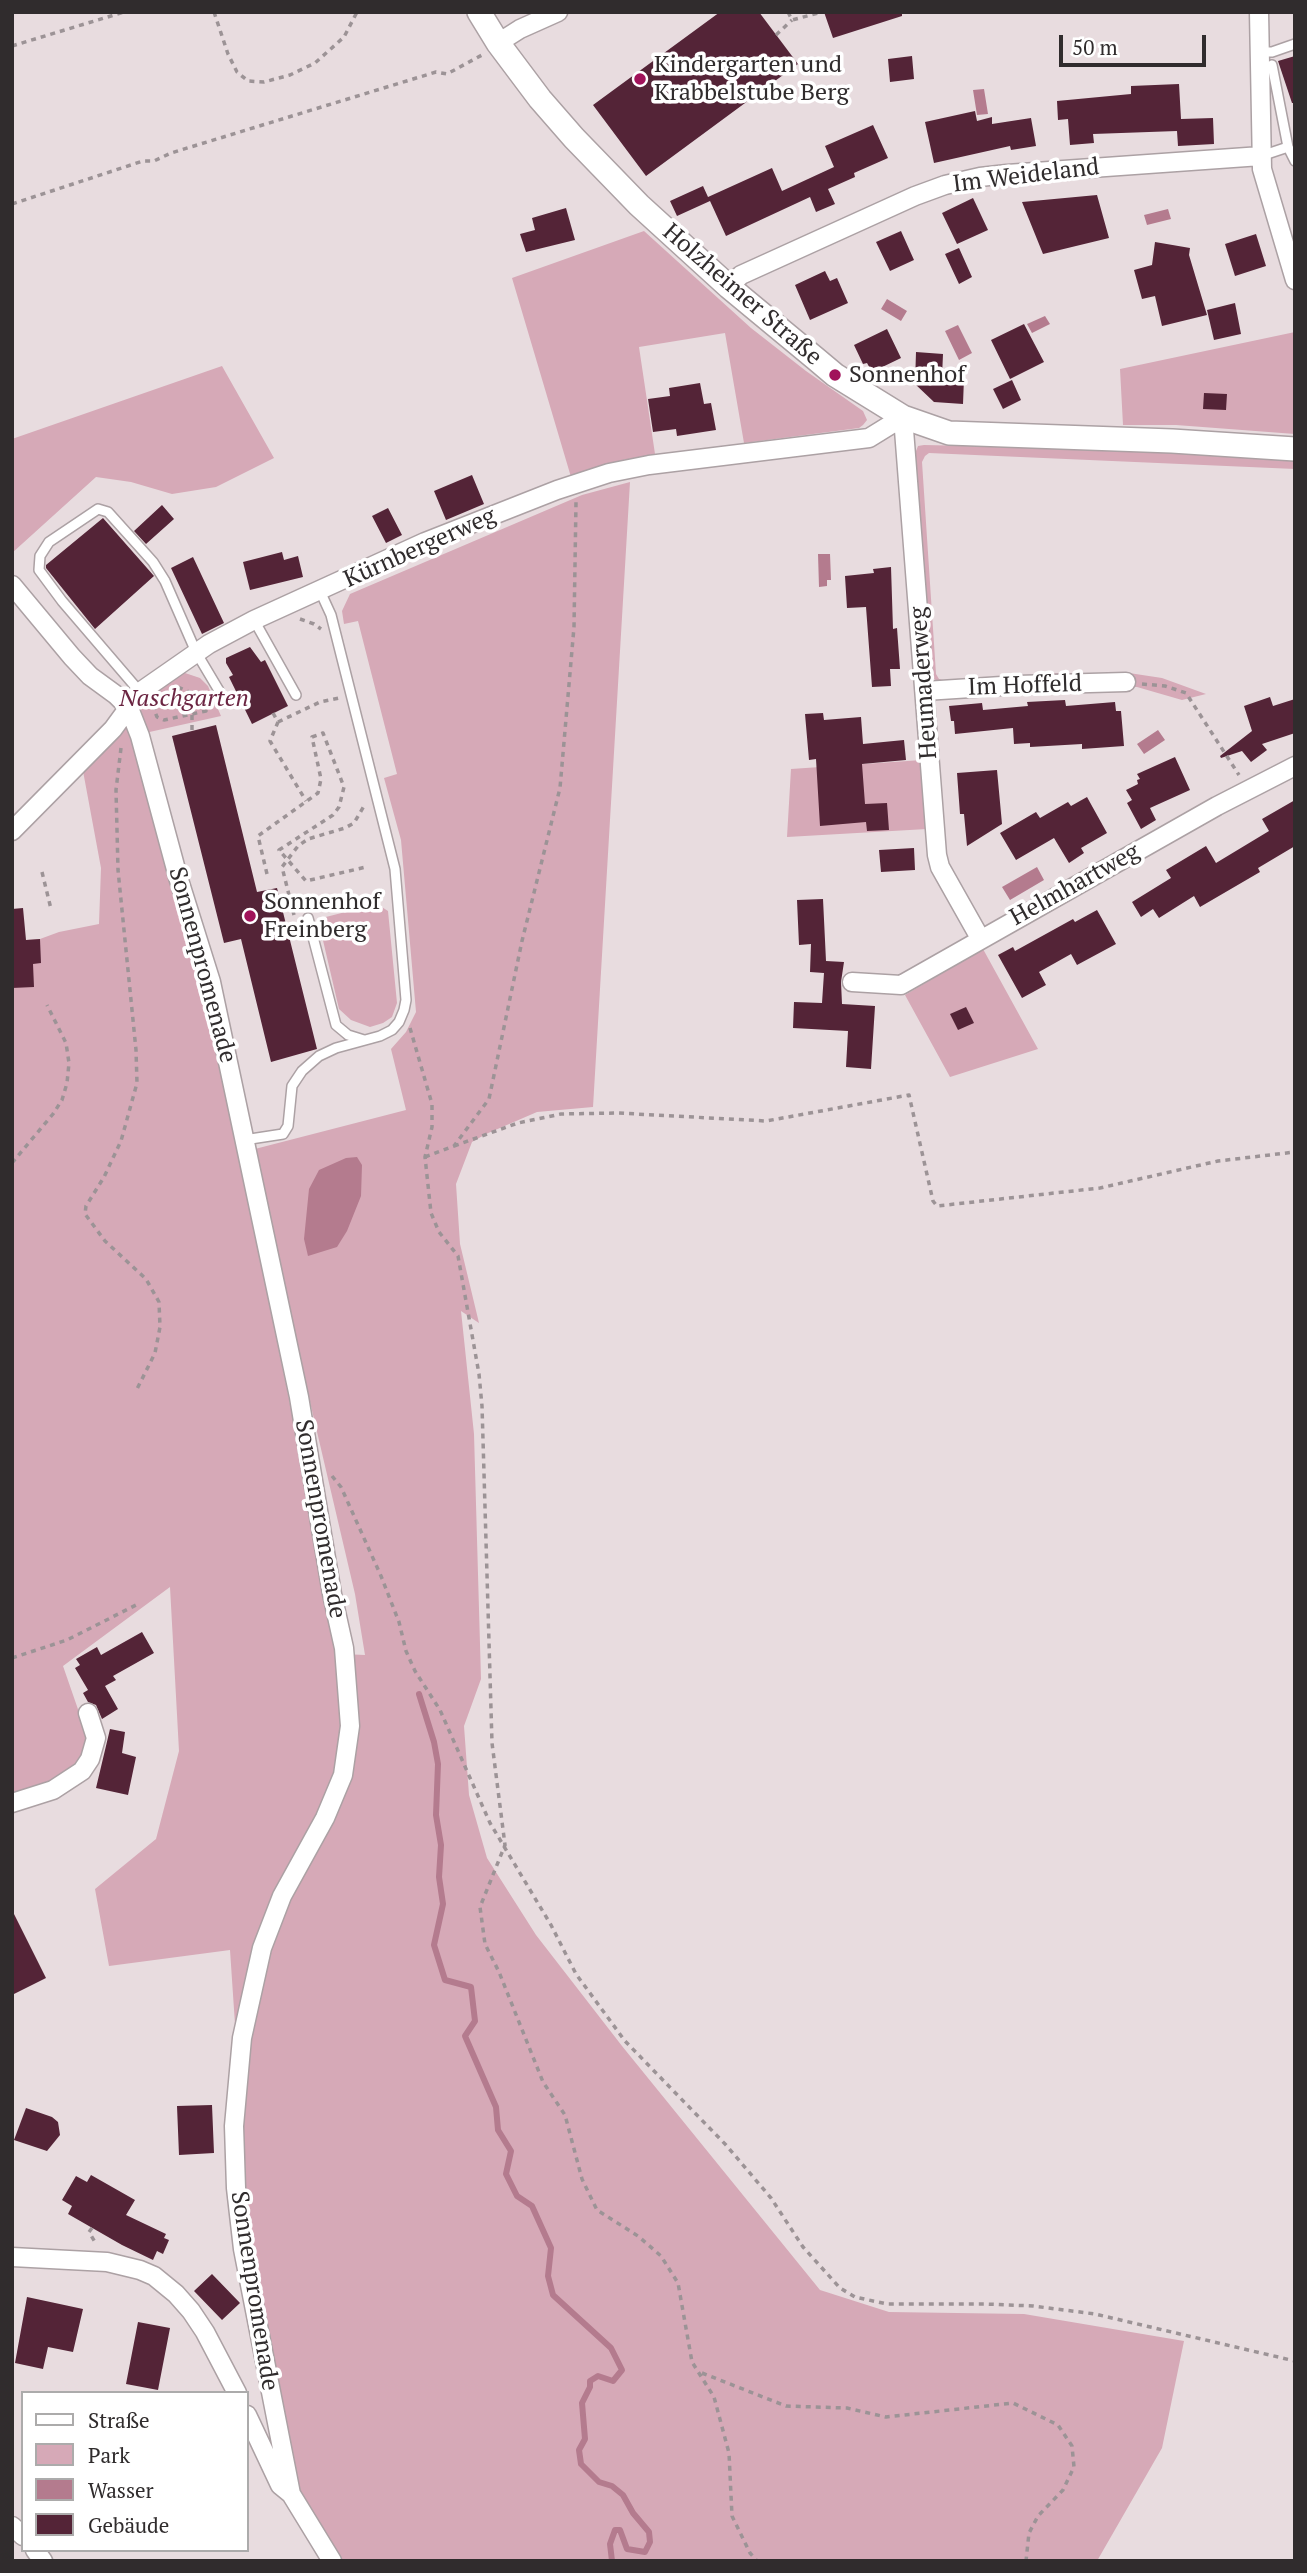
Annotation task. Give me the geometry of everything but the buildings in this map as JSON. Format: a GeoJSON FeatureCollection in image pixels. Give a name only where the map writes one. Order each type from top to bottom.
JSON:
{"type":"FeatureCollection","features":[{"type":"Feature","properties":{"kind":"street","name":"Holzheimer Straße"},"geometry":{"type":"LineString","coordinates":[[479,12],[494,47],[608,174],[729,287],[835,375],[903,417],[949,433],[1172,441],[1295,449]]}},
{"type":"Feature","properties":{"kind":"street"},"geometry":{"type":"LineString","coordinates":[[494,47],[520,29],[558,12]]}},
{"type":"Feature","properties":{"kind":"street"},"geometry":{"type":"LineString","coordinates":[[1259,12],[1266,58],[1262,169],[1295,280]]}},
{"type":"Feature","properties":{"kind":"street","name":"Im Weideland"},"geometry":{"type":"LineString","coordinates":[[729,287],[741,275],[945,185],[1007,174],[1261,156]]}},
{"type":"Feature","properties":{"kind":"street","name":"Kürnbergerweg"},"geometry":{"type":"LineString","coordinates":[[12,831],[113,729],[140,692],[196,652],[254,620],[425,542],[556,490],[649,465],[869,438],[903,417]]}},
{"type":"Feature","properties":{"kind":"street","name":"Heumaderweg"},"geometry":{"type":"LineString","coordinates":[[903,417],[937,855],[940,867],[980,938]]}},
{"type":"Feature","properties":{"kind":"street","name":"Sonnenpromenade"},"geometry":{"type":"LineString","coordinates":[[12,585],[90,676],[129,708],[140,736],[178,877],[204,954],[299,1398],[331,1594],[344,1648],[350,1726],[343,1775],[325,1818],[282,1896],[258,1961],[242,2038],[234,2126],[236,2188],[243,2249],[291,2494]]}},
{"type":"Feature","properties":{"kind":"street","name":"Im Hoffeld"},"geometry":{"type":"LineString","coordinates":[[925,691],[1126,682]]}},
{"type":"Feature","properties":{"kind":"street","name":"Helmhartweg"},"geometry":{"type":"LineString","coordinates":[[852,982],[901,985],[1248,788],[1295,766]]}},
{"type":"Feature","properties":{"kind":"street"},"geometry":{"type":"LineString","coordinates":[[12,1803],[52,1790],[82,1771],[90,1759],[96,1738],[88,1713]]}},
{"type":"Feature","properties":{"kind":"street"},"geometry":{"type":"LineString","coordinates":[[12,2256],[107,2262],[154,2276],[191,2311],[236,2391]]}},
{"type":"Feature","properties":{"kind":"street"},"geometry":{"type":"LineString","coordinates":[[248,2417],[280,2485],[291,2494],[332,2561]]}},
{"type":"Feature","properties":{"kind":"lane"},"geometry":{"type":"LineString","coordinates":[[1295,44],[1272,52],[1266,58],[1288,147],[1292,160],[1295,161]]}},
{"type":"Feature","properties":{"kind":"lane","name":"Im Weideland"},"geometry":{"type":"LineString","coordinates":[[1261,156],[1288,147]]}},
{"type":"Feature","properties":{"kind":"lane"},"geometry":{"type":"LineString","coordinates":[[140,692],[39,570],[38,562],[43,549],[65,530],[97,509],[108,512],[153,562],[165,581],[196,652],[221,694]]}},
{"type":"Feature","properties":{"kind":"lane"},"geometry":{"type":"LineString","coordinates":[[244,1140],[283,1134],[288,1126],[292,1086],[302,1071],[328,1052],[392,1030],[399,1023],[405,1000],[395,869],[331,615],[320,592]]}},
{"type":"Feature","properties":{"kind":"lane"},"geometry":{"type":"LineString","coordinates":[[254,620],[296,695]]}},
{"type":"Feature","properties":{"kind":"lane"},"geometry":{"type":"LineString","coordinates":[[308,918],[336,1025],[348,1035],[366,1041]]}},
{"type":"Feature","properties":{"kind":"path"},"geometry":{"type":"LineString","coordinates":[[12,46],[124,12]]}},
{"type":"Feature","properties":{"kind":"path"},"geometry":{"type":"LineString","coordinates":[[214,12],[237,72],[248,81],[264,82],[290,75],[315,63],[344,37],[357,12]]}},
{"type":"Feature","properties":{"kind":"path"},"geometry":{"type":"LineString","coordinates":[[788,12],[792,20]]}},
{"type":"Feature","properties":{"kind":"path"},"geometry":{"type":"LineString","coordinates":[[776,35],[792,20],[822,12]]}},
{"type":"Feature","properties":{"kind":"path"},"geometry":{"type":"LineString","coordinates":[[12,204],[143,161],[154,161],[171,153],[436,72],[447,74],[494,47]]}},
{"type":"Feature","properties":{"kind":"path"},"geometry":{"type":"LineString","coordinates":[[454,1146],[489,1100],[522,941],[560,788],[574,627],[576,493]]}},
{"type":"Feature","properties":{"kind":"path"},"geometry":{"type":"LineString","coordinates":[[294,618],[314,624],[322,630],[325,638]]}},
{"type":"Feature","properties":{"kind":"path"},"geometry":{"type":"LineString","coordinates":[[1126,682],[1165,686],[1186,693],[1248,788]]}},
{"type":"Feature","properties":{"kind":"path"},"geometry":{"type":"LineString","coordinates":[[178,687],[201,697],[207,704],[206,711],[192,715],[164,720],[157,717],[155,709],[178,687]]}},
{"type":"Feature","properties":{"kind":"path"},"geometry":{"type":"LineString","coordinates":[[306,801],[270,741],[278,722],[320,702],[334,699]]}},
{"type":"Feature","properties":{"kind":"path"},"geometry":{"type":"LineString","coordinates":[[273,713],[278,722]]}},
{"type":"Feature","properties":{"kind":"path"},"geometry":{"type":"LineString","coordinates":[[192,715],[192,731]]}},
{"type":"Feature","properties":{"kind":"path"},"geometry":{"type":"LineString","coordinates":[[267,874],[258,836],[318,793],[321,787],[312,737],[323,733],[342,780],[343,796],[333,815],[279,850],[306,881],[366,867]]}},
{"type":"Feature","properties":{"kind":"path"},"geometry":{"type":"LineString","coordinates":[[122,744],[116,790],[118,870],[137,1083],[121,1142],[89,1201],[85,1214],[105,1241],[146,1279],[157,1296],[160,1319],[157,1346],[148,1371],[136,1391]]}},
{"type":"Feature","properties":{"kind":"path"},"geometry":{"type":"LineString","coordinates":[[294,917],[282,867],[308,839],[354,823],[365,804]]}},
{"type":"Feature","properties":{"kind":"path"},"geometry":{"type":"LineString","coordinates":[[42,872],[51,909]]}},
{"type":"Feature","properties":{"kind":"path"},"geometry":{"type":"LineString","coordinates":[[12,1163],[53,1114],[68,1083],[66,1043],[47,1005]]}},
{"type":"Feature","properties":{"kind":"path"},"geometry":{"type":"LineString","coordinates":[[399,1023],[412,1029],[432,1104],[432,1127],[425,1157],[431,1213],[439,1231],[458,1256],[482,1406],[492,1743],[505,1845],[480,1907],[485,1944],[543,2082],[565,2115],[582,2179],[597,2210],[638,2236],[661,2256],[678,2283],[692,2362],[714,2397],[729,2453],[732,2516],[750,2553],[757,2561]]}},
{"type":"Feature","properties":{"kind":"path"},"geometry":{"type":"LineString","coordinates":[[425,1157],[518,1123],[561,1114],[618,1113],[766,1121],[909,1095],[933,1202],[937,1206],[1100,1188],[1218,1161],[1295,1152]]}},
{"type":"Feature","properties":{"kind":"path"},"geometry":{"type":"LineString","coordinates":[[309,1464],[320,1466],[341,1487],[381,1576],[415,1671],[440,1710],[490,1823],[551,1925],[576,1974],[625,2041],[726,2145],[771,2198],[803,2247],[840,2288],[855,2297],[887,2304],[1033,2306],[1128,2320],[1295,2361]]}},
{"type":"Feature","properties":{"kind":"path"},"geometry":{"type":"LineString","coordinates":[[12,1658],[67,1640],[140,1603]]}},
{"type":"Feature","properties":{"kind":"path"},"geometry":{"type":"LineString","coordinates":[[89,2242],[95,2242],[89,2232],[92,2228]]}},
{"type":"Feature","properties":{"kind":"path"},"geometry":{"type":"LineString","coordinates":[[700,2372],[786,2406],[847,2409],[886,2417],[1013,2403],[1058,2425],[1072,2446],[1074,2467],[1063,2490],[1033,2524],[1029,2533],[1026,2561]]}},
{"type":"Feature","properties":{"kind":"green space"},"geometry":{"type":"Polygon","coordinates":[[[644,231],[751,328],[863,411],[867,420],[863,425],[859,428],[744,443],[725,333],[639,347],[655,454],[623,460],[571,477],[512,278],[644,231]]]}},
{"type":"Feature","properties":{"kind":"green space"},"geometry":{"type":"Polygon","coordinates":[[[1295,332],[1295,434],[1176,425],[1123,425],[1120,369],[1295,332]]]}},
{"type":"Feature","properties":{"kind":"green space"},"geometry":{"type":"Polygon","coordinates":[[[222,366],[274,458],[216,487],[172,494],[131,482],[96,477],[12,553],[12,439],[222,366]]]}},
{"type":"Feature","properties":{"kind":"green space"},"geometry":{"type":"Polygon","coordinates":[[[918,446],[1161,450],[1295,460],[1295,469],[929,453],[922,462],[936,674],[939,679],[947,681],[1058,673],[1129,673],[1162,678],[1206,694],[1182,700],[1137,687],[941,683],[934,679],[931,675],[914,456],[918,446]]]}},
{"type":"Feature","properties":{"kind":"green space"},"geometry":{"type":"Polygon","coordinates":[[[630,482],[593,1107],[537,1112],[486,1134],[472,1142],[456,1184],[460,1244],[479,1323],[461,1311],[474,1434],[481,1679],[464,1726],[469,1795],[487,1858],[536,1935],[622,2046],[820,2290],[889,2312],[1024,2314],[1184,2341],[1162,2448],[1097,2561],[338,2561],[297,2486],[273,2374],[242,2192],[241,2113],[230,1950],[109,1966],[95,1889],[156,1839],[179,1751],[170,1587],[63,1666],[89,1741],[81,1763],[65,1778],[12,1797],[12,941],[40,939],[59,932],[99,924],[101,868],[83,771],[124,726],[132,727],[197,956],[342,1654],[365,1655],[355,1594],[251,1150],[406,1110],[391,1049],[406,1032],[416,1012],[401,840],[384,778],[397,774],[358,621],[344,624],[342,611],[350,594],[582,495],[630,482]]]}},
{"type":"Feature","properties":{"kind":"green space","name":"Naschgarten"},"geometry":{"type":"Polygon","coordinates":[[[182,672],[200,678],[208,686],[221,716],[145,733],[139,715],[142,704],[172,676],[182,672]]]}},
{"type":"Feature","properties":{"kind":"green space"},"geometry":{"type":"Polygon","coordinates":[[[922,760],[927,829],[787,837],[791,769],[922,760]]]}},
{"type":"Feature","properties":{"kind":"green space"},"geometry":{"type":"Polygon","coordinates":[[[377,904],[388,911],[397,1003],[392,1017],[370,1027],[351,1020],[339,1009],[318,919],[377,904]]]}},
{"type":"Feature","properties":{"kind":"green space"},"geometry":{"type":"Polygon","coordinates":[[[983,949],[1038,1049],[950,1077],[905,995],[983,949]]]}},
{"type":"Feature","properties":{"kind":"water"},"geometry":{"type":"Polygon","coordinates":[[[984,89],[988,114],[977,115],[973,90],[984,89]]]}},
{"type":"Feature","properties":{"kind":"water"},"geometry":{"type":"Polygon","coordinates":[[[1168,209],[1171,219],[1147,225],[1144,215],[1168,209]]]}},
{"type":"Feature","properties":{"kind":"water"},"geometry":{"type":"Polygon","coordinates":[[[887,299],[907,311],[901,321],[881,309],[887,299]]]}},
{"type":"Feature","properties":{"kind":"water"},"geometry":{"type":"Polygon","coordinates":[[[1045,316],[1050,324],[1032,333],[1027,324],[1045,316]]]}},
{"type":"Feature","properties":{"kind":"water"},"geometry":{"type":"Polygon","coordinates":[[[958,325],[972,353],[959,360],[945,331],[958,325]]]}},
{"type":"Feature","properties":{"kind":"water"},"geometry":{"type":"Polygon","coordinates":[[[818,554],[830,554],[831,580],[827,580],[827,586],[819,587],[818,554]]]}},
{"type":"Feature","properties":{"kind":"water"},"geometry":{"type":"Polygon","coordinates":[[[1158,730],[1165,740],[1144,754],[1137,744],[1158,730]]]}},
{"type":"Feature","properties":{"kind":"water"},"geometry":{"type":"Polygon","coordinates":[[[1037,867],[1044,880],[1010,900],[1002,887],[1037,867]]]}},
{"type":"Feature","properties":{"kind":"water"},"geometry":{"type":"Polygon","coordinates":[[[357,1157],[362,1165],[361,1196],[347,1231],[337,1247],[308,1256],[304,1239],[309,1189],[319,1170],[346,1158],[357,1157]]]}},
{"type":"Feature","properties":{"kind":"waterway"},"geometry":{"type":"LineString","coordinates":[[419,1694],[438,1764],[436,1815],[441,1845],[439,1877],[443,1904],[434,1945],[445,1980],[471,1987],[475,2021],[465,2036],[496,2107],[498,2130],[511,2151],[506,2174],[517,2196],[532,2206],[551,2248],[548,2276],[553,2295],[611,2348],[622,2370],[613,2381],[598,2376],[590,2381],[582,2403],[585,2439],[579,2450],[581,2464],[599,2482],[612,2486],[623,2495],[633,2513],[649,2532],[650,2542],[645,2552],[627,2549],[620,2530],[615,2530],[610,2544],[612,2561]]}},
{"type":"Feature","properties":{"kind":"place","name":"Kindergarten und Krabbelstube Berg"},"geometry":{"type":"Point","coordinates":[640,79]}},
{"type":"Feature","properties":{"kind":"place","name":"Sonnenhof"},"geometry":{"type":"Point","coordinates":[835,375]}},
{"type":"Feature","properties":{"kind":"place","name":"Sonnenhof Freinberg"},"geometry":{"type":"Point","coordinates":[250,916]}}]}
